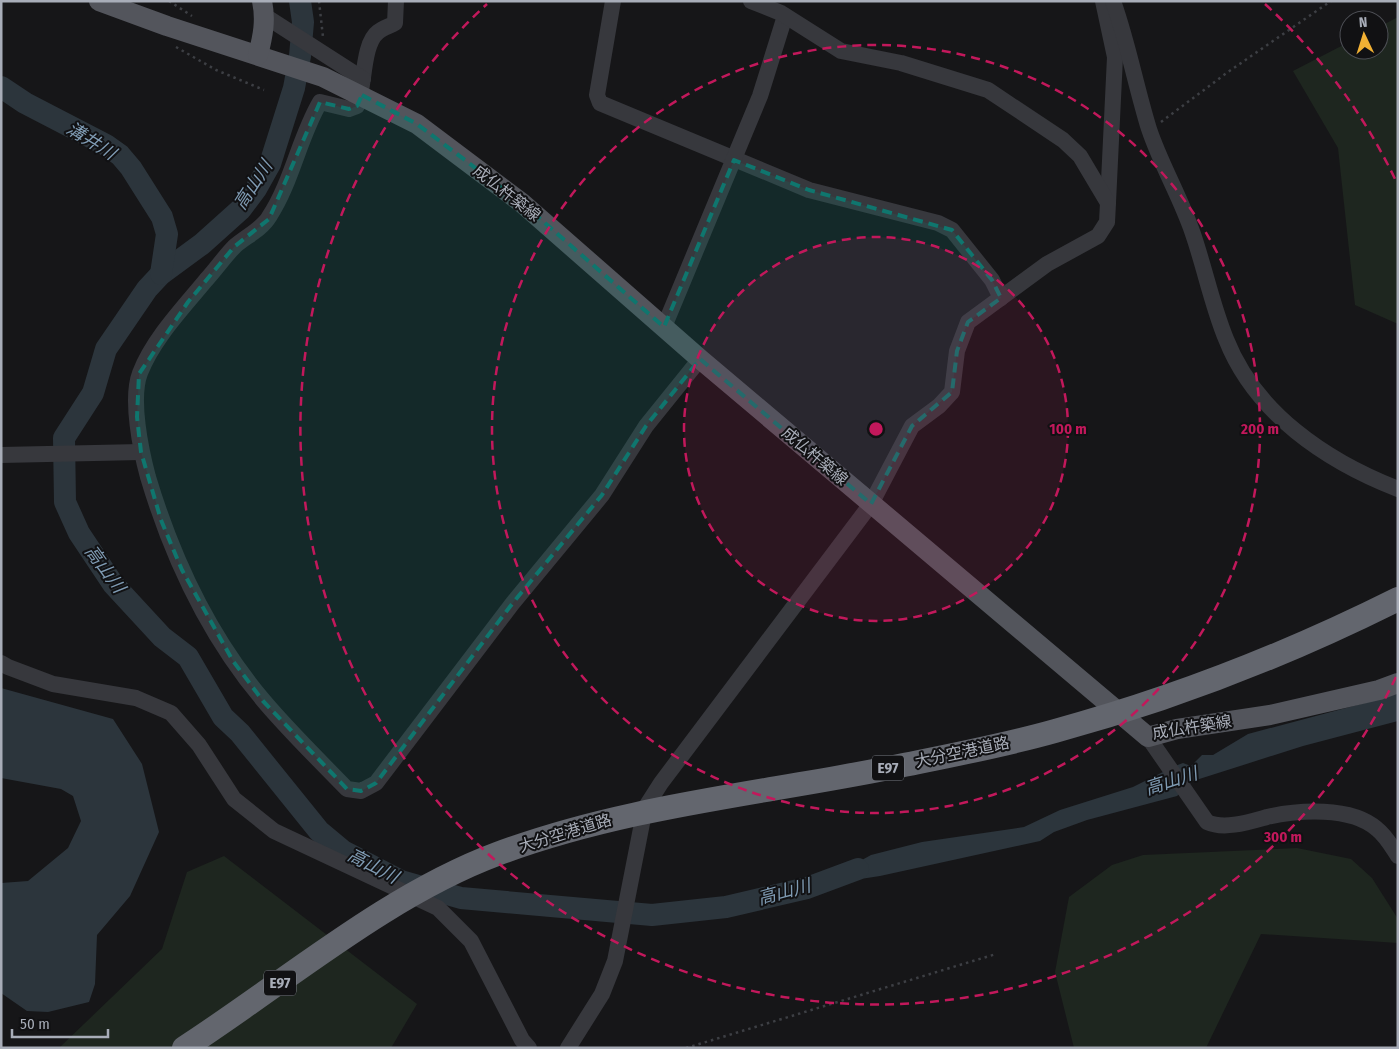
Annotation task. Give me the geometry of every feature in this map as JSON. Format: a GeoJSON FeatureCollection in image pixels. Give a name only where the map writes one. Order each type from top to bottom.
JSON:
{"type":"FeatureCollection","features":[{"type":"Feature","properties":{"kind":"highway","name":"大分空港道路"},"geometry":{"type":"LineString","coordinates":[[184,1048],[375,918],[444,879],[493,856],[546,837],[663,807],[890,768],[1051,732],[1113,715],[1261,661],[1398,599]]}},
{"type":"Feature","properties":{"kind":"highway","name":"大分空港道路"},"geometry":{"type":"LineString","coordinates":[[205,1048],[375,918]]}},
{"type":"Feature","properties":{"kind":"main road","name":"成仏杵築線"},"geometry":{"type":"LineString","coordinates":[[99,1],[167,26],[323,77],[362,87],[416,124],[522,203],[700,359],[1153,745],[1177,729],[1270,716],[1398,683]]}},
{"type":"Feature","properties":{"kind":"main road"},"geometry":{"type":"LineString","coordinates":[[266,57],[264,32],[269,14]]}},
{"type":"Feature","properties":{"kind":"street"},"geometry":{"type":"LineString","coordinates":[[396,1],[395,23],[376,33],[370,44],[357,106],[349,108],[320,102],[311,117],[304,140],[269,219],[234,247],[188,302],[152,350],[139,374],[137,417],[141,452],[161,520],[182,570],[233,661],[263,700],[347,790],[361,791],[376,783],[512,604],[602,495],[646,426],[700,359]]}},
{"type":"Feature","properties":{"kind":"street"},"geometry":{"type":"LineString","coordinates":[[613,1],[597,95],[600,103],[810,190],[938,223],[952,230],[992,280],[1001,298]]}},
{"type":"Feature","properties":{"kind":"street"},"geometry":{"type":"LineString","coordinates":[[751,1],[785,16],[841,51],[901,63],[988,90],[1063,140],[1080,156],[1108,203]]}},
{"type":"Feature","properties":{"kind":"street"},"geometry":{"type":"LineString","coordinates":[[568,1048],[602,994],[615,962],[622,936],[636,849],[646,808],[661,783],[871,504],[912,426],[939,406],[952,392],[957,351],[968,322],[1047,264],[1098,236],[1107,222],[1115,57],[1103,1]]}},
{"type":"Feature","properties":{"kind":"street"},"geometry":{"type":"LineString","coordinates":[[1113,1],[1127,42],[1150,130],[1193,234],[1226,339],[1245,379],[1265,403],[1297,433],[1333,458],[1398,490]]}},
{"type":"Feature","properties":{"kind":"street"},"geometry":{"type":"LineString","coordinates":[[269,14],[323,52],[362,87]]}},
{"type":"Feature","properties":{"kind":"street"},"geometry":{"type":"LineString","coordinates":[[664,327],[760,96],[785,16]]}},
{"type":"Feature","properties":{"kind":"street"},"geometry":{"type":"LineString","coordinates":[[1,456],[141,452]]}},
{"type":"Feature","properties":{"kind":"street"},"geometry":{"type":"LineString","coordinates":[[1,663],[53,684],[136,698],[171,713],[199,745],[234,799],[274,832],[438,908],[471,941],[522,1040],[529,1048]]}},
{"type":"Feature","properties":{"kind":"street"},"geometry":{"type":"LineString","coordinates":[[1153,745],[1202,816],[1214,825],[1244,823],[1308,810],[1334,813],[1360,819],[1377,828],[1398,856]]}},
{"type":"Feature","properties":{"kind":"path"},"geometry":{"type":"LineString","coordinates":[[170,1],[192,16]]}},
{"type":"Feature","properties":{"kind":"path"},"geometry":{"type":"LineString","coordinates":[[319,1],[323,52]]}},
{"type":"Feature","properties":{"kind":"path"},"geometry":{"type":"LineString","coordinates":[[1150,130],[1228,72],[1331,1]]}},
{"type":"Feature","properties":{"kind":"path"},"geometry":{"type":"LineString","coordinates":[[167,26],[168,42],[216,70],[264,90]]}},
{"type":"Feature","properties":{"kind":"path"},"geometry":{"type":"LineString","coordinates":[[686,1048],[996,954]]}},
{"type":"Feature","properties":{"kind":"highlighted area"},"geometry":{"type":"Polygon","coordinates":[[[362,95],[417,124],[522,203],[664,327],[734,160],[809,190],[952,230],[992,280],[1001,298],[968,322],[957,351],[952,392],[912,426],[871,504],[700,359],[646,426],[602,495],[512,604],[376,783],[361,791],[347,789],[263,701],[233,661],[182,570],[161,520],[141,452],[137,417],[139,374],[188,302],[234,247],[269,219],[320,102],[349,109],[357,106],[362,95]]]}},
{"type":"Feature","properties":{"kind":"shaded area"},"geometry":{"type":"Polygon","coordinates":[[[1398,17],[1398,324],[1355,305],[1338,148],[1293,71],[1339,47],[1339,60],[1389,60],[1389,22],[1398,17]]]}},
{"type":"Feature","properties":{"kind":"shaded area"},"geometry":{"type":"Polygon","coordinates":[[[1297,848],[1351,859],[1372,878],[1398,919],[1398,943],[1261,934],[1206,1048],[1074,1048],[1055,972],[1069,897],[1112,865],[1143,855],[1297,848]]]}},
{"type":"Feature","properties":{"kind":"shaded area"},"geometry":{"type":"Polygon","coordinates":[[[224,856],[417,1004],[391,1048],[59,1048],[162,949],[187,872],[224,856]]]}},
{"type":"Feature","properties":{"kind":"water"},"geometry":{"type":"Polygon","coordinates":[[[1,688],[113,719],[142,764],[159,832],[130,896],[97,935],[95,984],[89,1002],[48,1012],[27,1011],[1,993],[1,883],[28,881],[68,848],[81,821],[73,796],[61,789],[1,778],[1,688]]]}},
{"type":"Feature","properties":{"kind":"water"},"geometry":{"type":"Polygon","coordinates":[[[1398,691],[1398,721],[1303,746],[1193,781],[1177,796],[1087,820],[1054,832],[1040,841],[880,876],[815,886],[871,855],[922,842],[1024,827],[1060,810],[1133,787],[1183,763],[1191,766],[1202,755],[1213,755],[1248,734],[1372,701],[1398,691]]]}},
{"type":"Feature","properties":{"kind":"waterway","name":"高山川"},"geometry":{"type":"LineString","coordinates":[[300,1],[303,22],[300,56],[294,88],[270,164],[256,189],[241,209],[202,244],[161,274],[147,289],[106,349],[93,393],[64,438],[65,502],[79,533],[113,584],[162,637],[188,657],[223,717],[240,733],[319,831],[343,851],[401,881],[461,898],[652,915],[726,907],[807,888],[858,869]]}},
{"type":"Feature","properties":{"kind":"waterway","name":"溝井川"},"geometry":{"type":"LineString","coordinates":[[1,87],[25,103],[106,145],[120,155],[131,168],[162,217],[167,234],[161,274]]}}]}
